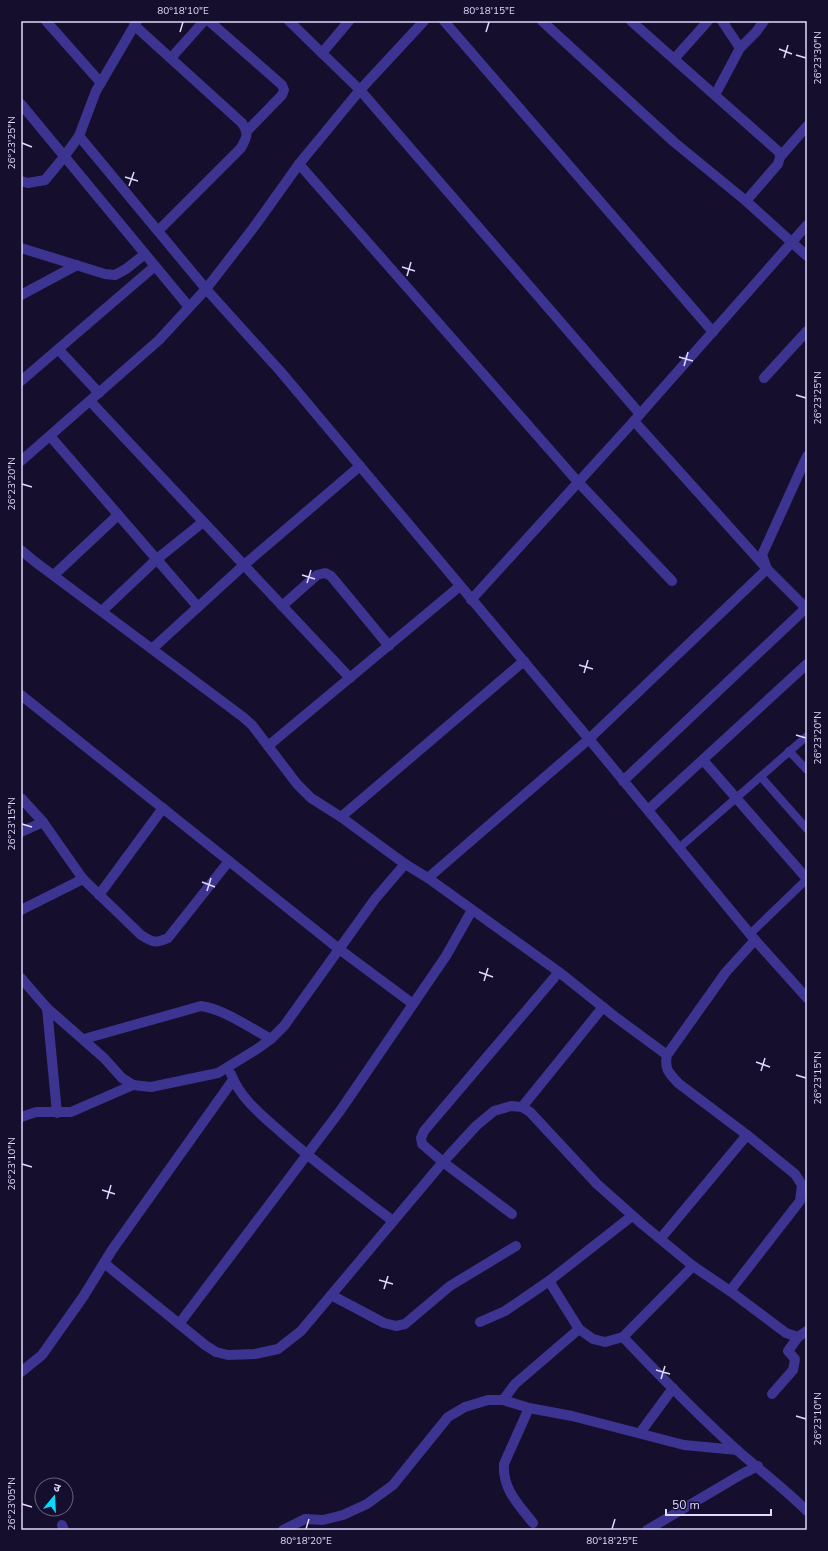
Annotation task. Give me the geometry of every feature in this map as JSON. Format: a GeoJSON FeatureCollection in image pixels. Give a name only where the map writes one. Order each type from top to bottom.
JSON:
{"type":"FeatureCollection","features":[{"type":"Feature","properties":{"kind":"street"},"geometry":{"type":"LineString","coordinates":[[46,21],[101,83]]}},
{"type":"Feature","properties":{"kind":"street"},"geometry":{"type":"LineString","coordinates":[[171,58],[204,21]]}},
{"type":"Feature","properties":{"kind":"street"},"geometry":{"type":"LineString","coordinates":[[209,21],[282,85],[284,90],[282,95],[247,131]]}},
{"type":"Feature","properties":{"kind":"street"},"geometry":{"type":"LineString","coordinates":[[289,21],[360,90],[637,418],[767,569],[806,609],[623,781]]}},
{"type":"Feature","properties":{"kind":"street"},"geometry":{"type":"LineString","coordinates":[[322,53],[349,21]]}},
{"type":"Feature","properties":{"kind":"street"},"geometry":{"type":"LineString","coordinates":[[21,461],[159,340],[206,289],[254,227],[299,164],[360,90],[424,21]]}},
{"type":"Feature","properties":{"kind":"street"},"geometry":{"type":"LineString","coordinates":[[444,21],[714,332]]}},
{"type":"Feature","properties":{"kind":"street"},"geometry":{"type":"LineString","coordinates":[[542,21],[674,142],[746,201],[807,256]]}},
{"type":"Feature","properties":{"kind":"street"},"geometry":{"type":"LineString","coordinates":[[631,21],[779,152],[780,157]]}},
{"type":"Feature","properties":{"kind":"street"},"geometry":{"type":"LineString","coordinates":[[674,58],[708,21]]}},
{"type":"Feature","properties":{"kind":"street"},"geometry":{"type":"LineString","coordinates":[[722,21],[740,48]]}},
{"type":"Feature","properties":{"kind":"street"},"geometry":{"type":"LineString","coordinates":[[715,95],[740,48],[756,32],[764,21]]}},
{"type":"Feature","properties":{"kind":"street"},"geometry":{"type":"LineString","coordinates":[[21,181],[28,183],[45,180],[64,157],[78,136],[101,83],[136,23],[242,124],[247,131],[247,137],[241,148],[158,231]]}},
{"type":"Feature","properties":{"kind":"street"},"geometry":{"type":"LineString","coordinates":[[21,104],[189,307]]}},
{"type":"Feature","properties":{"kind":"street"},"geometry":{"type":"LineString","coordinates":[[746,201],[778,164],[780,157],[807,126]]}},
{"type":"Feature","properties":{"kind":"street"},"geometry":{"type":"LineString","coordinates":[[78,136],[206,289],[280,372],[360,466],[589,739],[752,937],[807,998]]}},
{"type":"Feature","properties":{"kind":"street"},"geometry":{"type":"LineString","coordinates":[[299,164],[578,482],[672,581]]}},
{"type":"Feature","properties":{"kind":"street"},"geometry":{"type":"LineString","coordinates":[[471,600],[714,332],[807,224]]}},
{"type":"Feature","properties":{"kind":"street"},"geometry":{"type":"LineString","coordinates":[[21,248],[105,274],[115,275],[126,269],[145,254]]}},
{"type":"Feature","properties":{"kind":"street"},"geometry":{"type":"LineString","coordinates":[[21,296],[77,265]]}},
{"type":"Feature","properties":{"kind":"street"},"geometry":{"type":"LineString","coordinates":[[21,381],[59,350],[155,266]]}},
{"type":"Feature","properties":{"kind":"street"},"geometry":{"type":"LineString","coordinates":[[764,378],[807,331]]}},
{"type":"Feature","properties":{"kind":"street"},"geometry":{"type":"LineString","coordinates":[[59,350],[99,393]]}},
{"type":"Feature","properties":{"kind":"street"},"geometry":{"type":"LineString","coordinates":[[90,401],[350,678]]}},
{"type":"Feature","properties":{"kind":"street"},"geometry":{"type":"LineString","coordinates":[[50,436],[198,607]]}},
{"type":"Feature","properties":{"kind":"street"},"geometry":{"type":"LineString","coordinates":[[767,569],[762,555],[807,456]]}},
{"type":"Feature","properties":{"kind":"street"},"geometry":{"type":"LineString","coordinates":[[152,649],[244,565],[360,466]]}},
{"type":"Feature","properties":{"kind":"street"},"geometry":{"type":"LineString","coordinates":[[54,575],[118,515]]}},
{"type":"Feature","properties":{"kind":"street"},"geometry":{"type":"LineString","coordinates":[[102,611],[157,559],[203,522]]}},
{"type":"Feature","properties":{"kind":"street"},"geometry":{"type":"LineString","coordinates":[[21,550],[252,725],[297,784],[311,798],[341,817],[405,864],[428,878],[559,972],[667,1056]]}},
{"type":"Feature","properties":{"kind":"street"},"geometry":{"type":"LineString","coordinates":[[428,878],[589,739],[767,569]]}},
{"type":"Feature","properties":{"kind":"street"},"geometry":{"type":"LineString","coordinates":[[282,606],[317,575],[325,574],[331,576],[389,646]]}},
{"type":"Feature","properties":{"kind":"street"},"geometry":{"type":"LineString","coordinates":[[268,746],[460,586]]}},
{"type":"Feature","properties":{"kind":"street"},"geometry":{"type":"LineString","coordinates":[[341,817],[524,661]]}},
{"type":"Feature","properties":{"kind":"street"},"geometry":{"type":"LineString","coordinates":[[648,810],[807,664]]}},
{"type":"Feature","properties":{"kind":"street"},"geometry":{"type":"LineString","coordinates":[[21,695],[339,949],[413,1004]]}},
{"type":"Feature","properties":{"kind":"street"},"geometry":{"type":"LineString","coordinates":[[702,760],[807,879]]}},
{"type":"Feature","properties":{"kind":"street"},"geometry":{"type":"LineString","coordinates":[[21,798],[42,822],[82,879],[141,935],[150,941],[158,943],[168,938],[229,861]]}},
{"type":"Feature","properties":{"kind":"street"},"geometry":{"type":"LineString","coordinates":[[99,895],[163,808]]}},
{"type":"Feature","properties":{"kind":"street"},"geometry":{"type":"LineString","coordinates":[[21,832],[42,822]]}},
{"type":"Feature","properties":{"kind":"street"},"geometry":{"type":"LineString","coordinates":[[21,978],[47,1008],[84,1039],[122,1078],[133,1085],[151,1087],[218,1073],[271,1039],[284,1026],[374,899],[405,864]]}},
{"type":"Feature","properties":{"kind":"street"},"geometry":{"type":"LineString","coordinates":[[21,910],[82,879]]}},
{"type":"Feature","properties":{"kind":"street"},"geometry":{"type":"LineString","coordinates":[[179,1324],[344,1105],[446,956],[472,910]]}},
{"type":"Feature","properties":{"kind":"street"},"geometry":{"type":"LineString","coordinates":[[730,1291],[800,1201],[802,1185],[795,1174],[747,1135],[678,1083],[670,1074],[665,1065],[667,1056],[752,937]]}},
{"type":"Feature","properties":{"kind":"street"},"geometry":{"type":"LineString","coordinates":[[512,1214],[443,1162],[422,1144],[421,1138],[424,1131],[559,972]]}},
{"type":"Feature","properties":{"kind":"street"},"geometry":{"type":"LineString","coordinates":[[84,1039],[200,1006],[219,1011],[271,1039]]}},
{"type":"Feature","properties":{"kind":"street"},"geometry":{"type":"LineString","coordinates":[[522,1107],[603,1007]]}},
{"type":"Feature","properties":{"kind":"street"},"geometry":{"type":"LineString","coordinates":[[47,1008],[57,1113]]}},
{"type":"Feature","properties":{"kind":"street"},"geometry":{"type":"LineString","coordinates":[[228,1067],[233,1080],[244,1099],[307,1155],[393,1221]]}},
{"type":"Feature","properties":{"kind":"street"},"geometry":{"type":"LineString","coordinates":[[21,1372],[42,1355],[83,1297],[104,1263],[233,1080]]}},
{"type":"Feature","properties":{"kind":"street"},"geometry":{"type":"LineString","coordinates":[[21,1117],[36,1112],[71,1112],[133,1085]]}},
{"type":"Feature","properties":{"kind":"street"},"geometry":{"type":"LineString","coordinates":[[104,1263],[205,1345],[216,1352],[228,1355],[271,1352],[278,1349],[301,1331],[443,1162],[476,1126],[494,1112],[511,1106],[522,1107],[530,1112],[597,1184],[632,1216],[693,1266],[730,1291],[786,1334],[798,1337]]}},
{"type":"Feature","properties":{"kind":"street"},"geometry":{"type":"LineString","coordinates":[[660,1238],[747,1135]]}},
{"type":"Feature","properties":{"kind":"street"},"geometry":{"type":"LineString","coordinates":[[480,1322],[505,1311],[549,1281],[632,1216]]}},
{"type":"Feature","properties":{"kind":"street"},"geometry":{"type":"LineString","coordinates":[[331,1295],[384,1323],[400,1326],[405,1324],[450,1286],[516,1246]]}},
{"type":"Feature","properties":{"kind":"street"},"geometry":{"type":"LineString","coordinates":[[549,1281],[579,1329],[593,1339],[605,1342],[623,1337],[693,1266]]}},
{"type":"Feature","properties":{"kind":"street"},"geometry":{"type":"LineString","coordinates":[[503,1400],[515,1384],[579,1329]]}},
{"type":"Feature","properties":{"kind":"street"},"geometry":{"type":"LineString","coordinates":[[772,1394],[793,1370],[795,1359],[788,1351],[798,1337],[807,1331]]}},
{"type":"Feature","properties":{"kind":"street"},"geometry":{"type":"LineString","coordinates":[[623,1337],[662,1378],[738,1450],[786,1490],[807,1511]]}},
{"type":"Feature","properties":{"kind":"street"},"geometry":{"type":"LineString","coordinates":[[640,1433],[673,1388]]}},
{"type":"Feature","properties":{"kind":"street"},"geometry":{"type":"LineString","coordinates":[[283,1530],[305,1519],[323,1520],[343,1515],[367,1504],[393,1485],[448,1417],[465,1407],[488,1400],[503,1400],[529,1408],[572,1416],[684,1444],[738,1450]]}},
{"type":"Feature","properties":{"kind":"street"},"geometry":{"type":"LineString","coordinates":[[529,1408],[504,1464],[503,1474],[508,1491],[533,1523]]}},
{"type":"Feature","properties":{"kind":"street"},"geometry":{"type":"LineString","coordinates":[[647,1530],[758,1466]]}},
{"type":"Feature","properties":{"kind":"lane"},"geometry":{"type":"LineString","coordinates":[[679,848],[807,736]]}},
{"type":"Feature","properties":{"kind":"lane"},"geometry":{"type":"LineString","coordinates":[[789,752],[807,770]]}},
{"type":"Feature","properties":{"kind":"lane"},"geometry":{"type":"LineString","coordinates":[[761,777],[807,829]]}},
{"type":"Feature","properties":{"kind":"lane"},"geometry":{"type":"LineString","coordinates":[[752,937],[807,879]]}}]}
